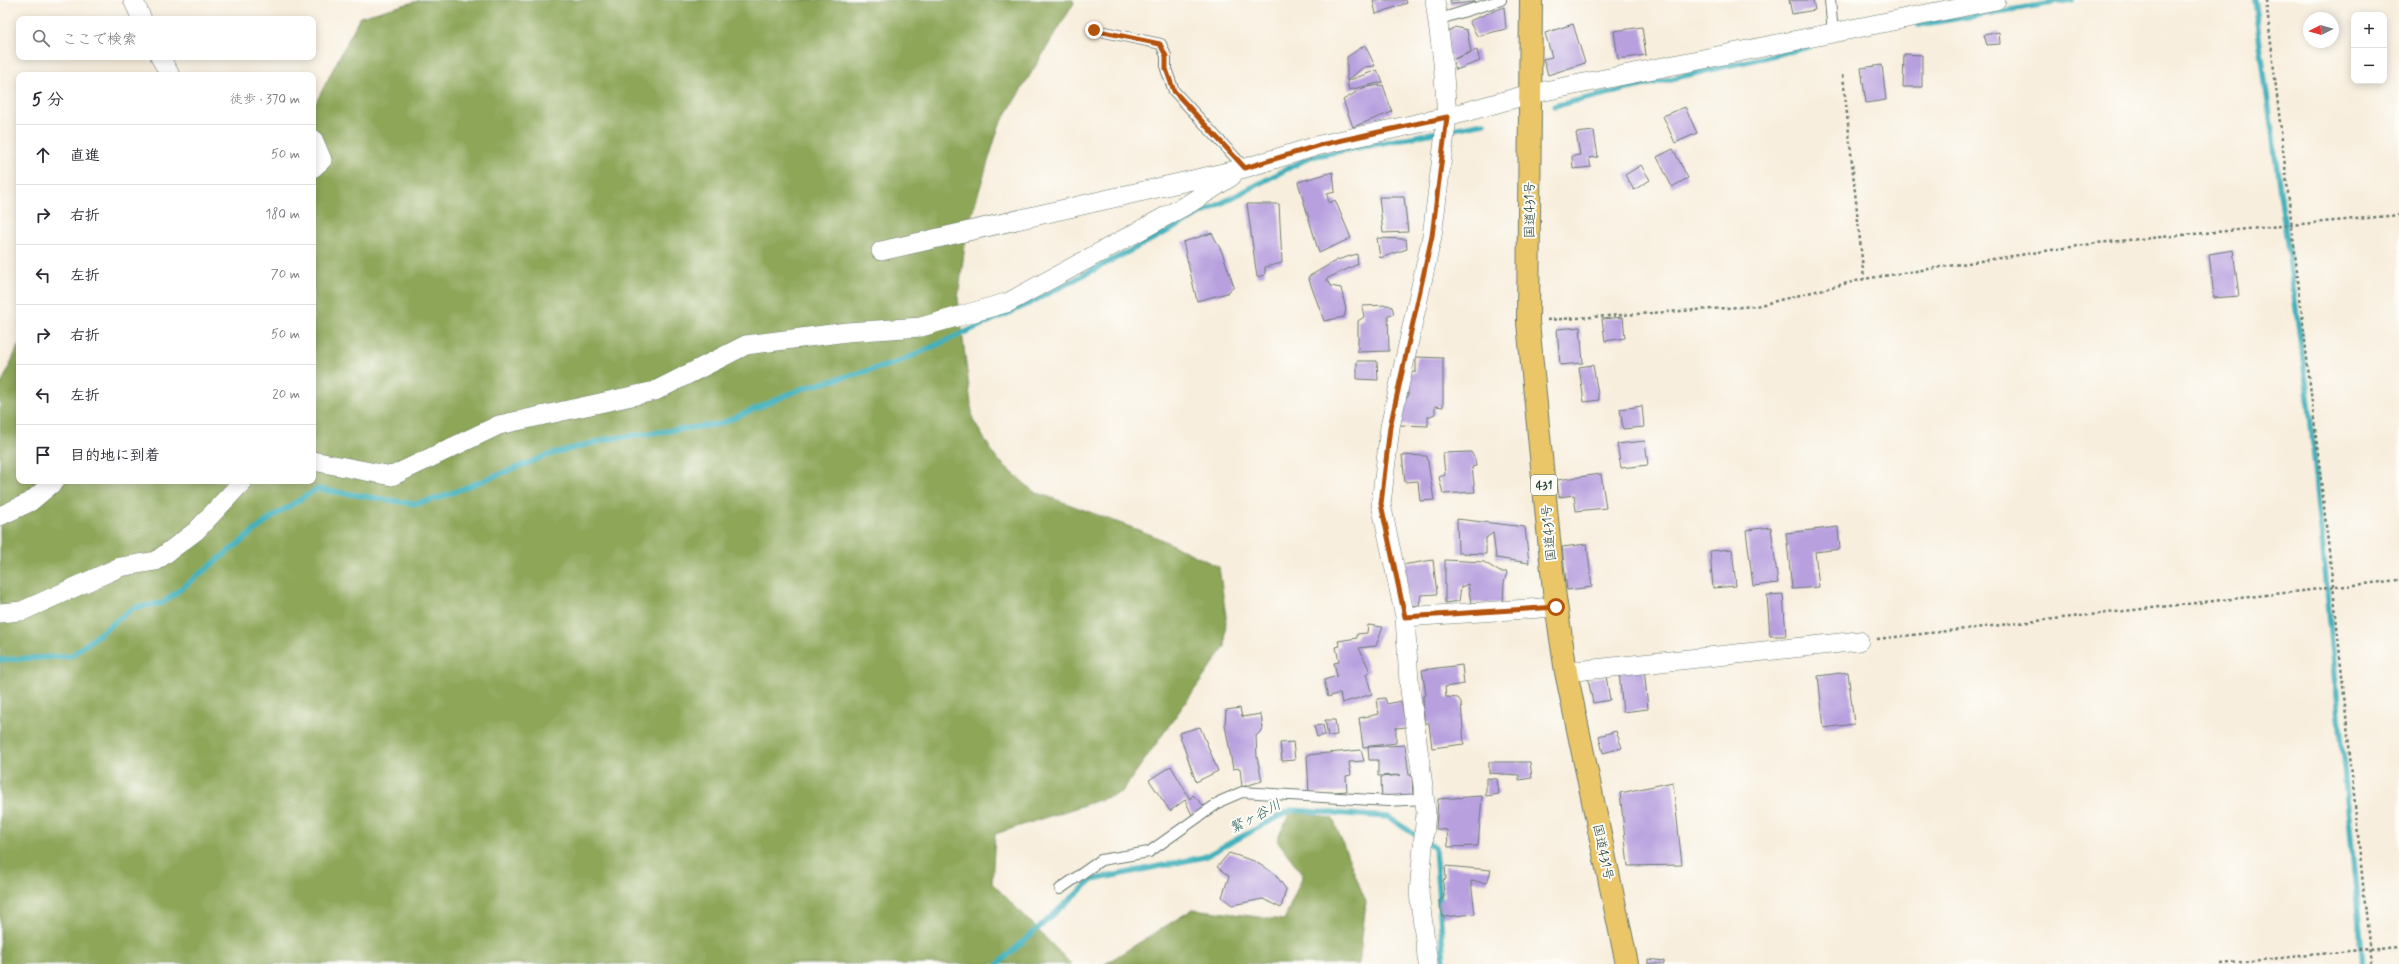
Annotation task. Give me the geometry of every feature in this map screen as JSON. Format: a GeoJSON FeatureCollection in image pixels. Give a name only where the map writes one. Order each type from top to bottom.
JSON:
{"type":"FeatureCollection","features":[{"type":"Feature","properties":{"kind":"highway","name":"国道431号"},"geometry":{"type":"LineString","coordinates":[[1531,0],[1528,322],[1556,607],[1566,672],[1627,964]]}},
{"type":"Feature","properties":{"kind":"street"},"geometry":{"type":"LineString","coordinates":[[133,0],[141,16]]}},
{"type":"Feature","properties":{"kind":"street"},"geometry":{"type":"LineString","coordinates":[[1428,964],[1419,893],[1426,812],[1409,682],[1405,617],[1381,504],[1390,427],[1432,236],[1447,117],[1435,0]]}},
{"type":"Feature","properties":{"kind":"street"},"geometry":{"type":"LineString","coordinates":[[881,251],[1245,168],[1320,145],[1447,117],[1530,94],[1996,0]]}},
{"type":"Feature","properties":{"kind":"street"},"geometry":{"type":"LineString","coordinates":[[162,60],[168,72]]}},
{"type":"Feature","properties":{"kind":"street"},"geometry":{"type":"LineString","coordinates":[[316,146],[322,160],[316,165]]}},
{"type":"Feature","properties":{"kind":"street"},"geometry":{"type":"LineString","coordinates":[[316,462],[392,476],[499,425],[655,392],[746,345],[847,332],[921,327],[1009,302],[1190,203],[1245,168]]}},
{"type":"Feature","properties":{"kind":"street"},"geometry":{"type":"LineString","coordinates":[[0,516],[30,502],[51,484]]}},
{"type":"Feature","properties":{"kind":"street"},"geometry":{"type":"LineString","coordinates":[[0,613],[22,611],[120,567],[156,561],[196,530],[240,484]]}},
{"type":"Feature","properties":{"kind":"street"},"geometry":{"type":"LineString","coordinates":[[1405,617],[1556,607]]}},
{"type":"Feature","properties":{"kind":"street"},"geometry":{"type":"LineString","coordinates":[[1566,672],[1859,641]]}},
{"type":"Feature","properties":{"kind":"lane"},"geometry":{"type":"LineString","coordinates":[[1438,20],[1501,0]]}},
{"type":"Feature","properties":{"kind":"lane"},"geometry":{"type":"LineString","coordinates":[[1830,0],[1834,33]]}},
{"type":"Feature","properties":{"kind":"lane"},"geometry":{"type":"LineString","coordinates":[[1094,30],[1160,44],[1166,56],[1166,69],[1174,91],[1245,168]]}},
{"type":"Feature","properties":{"kind":"lane"},"geometry":{"type":"LineString","coordinates":[[1060,889],[1102,860],[1149,852],[1221,801],[1242,792],[1388,801],[1424,799]]}},
{"type":"Feature","properties":{"kind":"path"},"geometry":{"type":"LineString","coordinates":[[2266,0],[2333,586],[2372,964]]}},
{"type":"Feature","properties":{"kind":"path"},"geometry":{"type":"LineString","coordinates":[[1843,75],[1864,279]]}},
{"type":"Feature","properties":{"kind":"path"},"geometry":{"type":"LineString","coordinates":[[1528,322],[1756,306],[1864,279],[2097,243],[2399,215]]}},
{"type":"Feature","properties":{"kind":"path"},"geometry":{"type":"LineString","coordinates":[[1859,641],[2333,586],[2399,580]]}},
{"type":"Feature","properties":{"kind":"path"},"geometry":{"type":"LineString","coordinates":[[2221,964],[2399,946]]}},
{"type":"Feature","properties":{"kind":"green space"},"geometry":{"type":"Polygon","coordinates":[[[421,0],[1073,0],[1074,3],[999,126],[967,230],[958,299],[973,420],[996,458],[1033,491],[1152,535],[1219,567],[1226,616],[1225,647],[1121,793],[995,834],[992,883],[1071,964],[0,964],[0,387],[16,351],[16,484],[316,484],[316,102],[360,17],[421,0]]]}},
{"type":"Feature","properties":{"kind":"green space"},"geometry":{"type":"Polygon","coordinates":[[[1291,810],[1333,819],[1366,902],[1359,964],[1105,964],[1193,909],[1284,920],[1303,875],[1277,840],[1291,810]]]}},
{"type":"Feature","properties":{"kind":"building"},"geometry":{"type":"Polygon","coordinates":[[[1373,0],[1406,0],[1407,3],[1376,14],[1373,0]]]}},
{"type":"Feature","properties":{"kind":"building"},"geometry":{"type":"Polygon","coordinates":[[[1450,0],[1474,0],[1474,2],[1451,4],[1450,0]]]}},
{"type":"Feature","properties":{"kind":"building"},"geometry":{"type":"Polygon","coordinates":[[[1789,0],[1813,0],[1815,10],[1792,14],[1789,0]]]}},
{"type":"Feature","properties":{"kind":"building"},"geometry":{"type":"Polygon","coordinates":[[[1504,7],[1506,29],[1477,36],[1469,21],[1504,7]]]}},
{"type":"Feature","properties":{"kind":"building"},"geometry":{"type":"Polygon","coordinates":[[[1573,24],[1585,63],[1548,75],[1543,59],[1552,57],[1545,33],[1573,24]]]}},
{"type":"Feature","properties":{"kind":"building"},"geometry":{"type":"Polygon","coordinates":[[[1455,27],[1467,30],[1471,52],[1454,59],[1477,50],[1480,61],[1456,70],[1443,35],[1455,27]]]}},
{"type":"Feature","properties":{"kind":"building"},"geometry":{"type":"Polygon","coordinates":[[[1642,27],[1646,55],[1618,59],[1614,31],[1642,27]]]}},
{"type":"Feature","properties":{"kind":"building"},"geometry":{"type":"Polygon","coordinates":[[[1999,32],[2000,44],[1987,45],[1984,35],[1999,32]]]}},
{"type":"Feature","properties":{"kind":"building"},"geometry":{"type":"Polygon","coordinates":[[[1365,45],[1375,66],[1364,67],[1347,81],[1347,57],[1365,45]]]}},
{"type":"Feature","properties":{"kind":"building"},"geometry":{"type":"Polygon","coordinates":[[[1904,54],[1922,55],[1922,87],[1903,87],[1904,54]]]}},
{"type":"Feature","properties":{"kind":"building"},"geometry":{"type":"Polygon","coordinates":[[[1882,65],[1886,100],[1866,103],[1861,68],[1882,65]]]}},
{"type":"Feature","properties":{"kind":"building"},"geometry":{"type":"Polygon","coordinates":[[[1377,70],[1383,82],[1349,90],[1347,81],[1377,70]]]}},
{"type":"Feature","properties":{"kind":"building"},"geometry":{"type":"Polygon","coordinates":[[[1383,85],[1392,112],[1353,127],[1343,100],[1365,87],[1383,85]]]}},
{"type":"Feature","properties":{"kind":"building"},"geometry":{"type":"Polygon","coordinates":[[[1685,107],[1697,133],[1675,143],[1663,116],[1685,107]]]}},
{"type":"Feature","properties":{"kind":"building"},"geometry":{"type":"Polygon","coordinates":[[[1594,131],[1598,157],[1589,158],[1591,167],[1573,169],[1572,156],[1580,155],[1576,133],[1594,131]]]}},
{"type":"Feature","properties":{"kind":"building"},"geometry":{"type":"Polygon","coordinates":[[[1673,149],[1688,178],[1672,187],[1657,157],[1673,149]]]}},
{"type":"Feature","properties":{"kind":"building"},"geometry":{"type":"Polygon","coordinates":[[[1641,165],[1650,180],[1634,190],[1625,175],[1641,165]]]}},
{"type":"Feature","properties":{"kind":"building"},"geometry":{"type":"Polygon","coordinates":[[[1333,172],[1335,192],[1327,194],[1329,203],[1335,200],[1351,238],[1319,253],[1298,182],[1333,172]]]}},
{"type":"Feature","properties":{"kind":"building"},"geometry":{"type":"Polygon","coordinates":[[[1379,197],[1404,197],[1408,232],[1383,233],[1379,197]]]}},
{"type":"Feature","properties":{"kind":"building"},"geometry":{"type":"Polygon","coordinates":[[[1247,204],[1279,204],[1282,263],[1265,267],[1265,275],[1257,277],[1247,204]]]}},
{"type":"Feature","properties":{"kind":"building"},"geometry":{"type":"Polygon","coordinates":[[[1212,233],[1222,252],[1234,287],[1227,293],[1197,301],[1183,242],[1212,233]]]}},
{"type":"Feature","properties":{"kind":"building"},"geometry":{"type":"Polygon","coordinates":[[[1377,238],[1406,239],[1407,249],[1380,258],[1377,238]]]}},
{"type":"Feature","properties":{"kind":"building"},"geometry":{"type":"Polygon","coordinates":[[[2233,250],[2239,296],[2214,298],[2209,254],[2233,250]]]}},
{"type":"Feature","properties":{"kind":"building"},"geometry":{"type":"Polygon","coordinates":[[[1357,254],[1358,264],[1326,279],[1331,286],[1341,288],[1346,310],[1344,317],[1324,321],[1308,277],[1337,260],[1357,254]]]}},
{"type":"Feature","properties":{"kind":"building"},"geometry":{"type":"Polygon","coordinates":[[[1388,305],[1392,307],[1394,314],[1388,315],[1389,351],[1358,352],[1358,321],[1364,317],[1362,306],[1388,305]]]}},
{"type":"Feature","properties":{"kind":"building"},"geometry":{"type":"Polygon","coordinates":[[[1623,317],[1625,338],[1605,341],[1602,319],[1623,317]]]}},
{"type":"Feature","properties":{"kind":"building"},"geometry":{"type":"Polygon","coordinates":[[[1580,327],[1583,363],[1560,365],[1557,329],[1580,327]]]}},
{"type":"Feature","properties":{"kind":"building"},"geometry":{"type":"Polygon","coordinates":[[[1416,357],[1443,358],[1443,407],[1435,406],[1435,414],[1428,417],[1428,426],[1399,425],[1402,400],[1408,397],[1408,373],[1416,372],[1416,357]]]}},
{"type":"Feature","properties":{"kind":"building"},"geometry":{"type":"Polygon","coordinates":[[[1357,361],[1377,361],[1378,380],[1357,379],[1357,361]]]}},
{"type":"Feature","properties":{"kind":"building"},"geometry":{"type":"Polygon","coordinates":[[[1593,365],[1599,400],[1584,402],[1579,367],[1593,365]]]}},
{"type":"Feature","properties":{"kind":"building"},"geometry":{"type":"Polygon","coordinates":[[[1642,406],[1644,427],[1623,429],[1620,409],[1642,406]]]}},
{"type":"Feature","properties":{"kind":"building"},"geometry":{"type":"Polygon","coordinates":[[[1645,441],[1648,465],[1621,468],[1617,444],[1645,441]]]}},
{"type":"Feature","properties":{"kind":"building"},"geometry":{"type":"Polygon","coordinates":[[[1471,452],[1475,459],[1476,466],[1472,467],[1475,492],[1443,494],[1439,477],[1445,475],[1443,453],[1471,452]]]}},
{"type":"Feature","properties":{"kind":"building"},"geometry":{"type":"Polygon","coordinates":[[[1402,455],[1427,456],[1434,500],[1420,501],[1418,481],[1405,482],[1402,455]]]}},
{"type":"Feature","properties":{"kind":"building"},"geometry":{"type":"Polygon","coordinates":[[[1601,474],[1606,508],[1576,511],[1574,495],[1559,497],[1557,480],[1601,474]]]}},
{"type":"Feature","properties":{"kind":"building"},"geometry":{"type":"Polygon","coordinates":[[[1457,519],[1525,527],[1529,563],[1496,558],[1493,533],[1486,538],[1486,554],[1458,553],[1457,519]]]}},
{"type":"Feature","properties":{"kind":"building"},"geometry":{"type":"Polygon","coordinates":[[[1771,527],[1778,583],[1753,586],[1746,530],[1771,527]]]}},
{"type":"Feature","properties":{"kind":"building"},"geometry":{"type":"Polygon","coordinates":[[[1838,527],[1840,549],[1815,552],[1819,587],[1792,589],[1786,533],[1838,527]]]}},
{"type":"Feature","properties":{"kind":"building"},"geometry":{"type":"Polygon","coordinates":[[[1587,544],[1592,587],[1567,590],[1562,547],[1587,544]]]}},
{"type":"Feature","properties":{"kind":"building"},"geometry":{"type":"Polygon","coordinates":[[[1732,549],[1736,586],[1713,588],[1710,551],[1732,549]]]}},
{"type":"Feature","properties":{"kind":"building"},"geometry":{"type":"Polygon","coordinates":[[[1433,560],[1437,594],[1421,595],[1419,605],[1409,607],[1402,565],[1433,560]]]}},
{"type":"Feature","properties":{"kind":"building"},"geometry":{"type":"Polygon","coordinates":[[[1445,560],[1484,562],[1500,572],[1507,572],[1504,583],[1503,603],[1471,603],[1468,584],[1461,587],[1459,601],[1445,603],[1445,560]]]}},
{"type":"Feature","properties":{"kind":"building"},"geometry":{"type":"Polygon","coordinates":[[[1783,594],[1786,636],[1770,636],[1767,595],[1783,594]]]}},
{"type":"Feature","properties":{"kind":"building"},"geometry":{"type":"Polygon","coordinates":[[[1368,625],[1383,627],[1376,646],[1359,648],[1370,671],[1366,674],[1372,694],[1342,703],[1340,693],[1328,697],[1324,680],[1337,676],[1334,663],[1339,662],[1336,647],[1340,646],[1338,641],[1357,638],[1357,634],[1367,633],[1368,625]]]}},
{"type":"Feature","properties":{"kind":"building"},"geometry":{"type":"Polygon","coordinates":[[[1462,665],[1464,684],[1445,687],[1446,697],[1458,698],[1461,702],[1464,744],[1432,748],[1429,723],[1424,723],[1423,696],[1426,695],[1422,670],[1462,665]]]}},
{"type":"Feature","properties":{"kind":"building"},"geometry":{"type":"Polygon","coordinates":[[[1644,667],[1648,709],[1623,712],[1619,672],[1644,667]]]}},
{"type":"Feature","properties":{"kind":"building"},"geometry":{"type":"Polygon","coordinates":[[[1848,672],[1854,724],[1824,728],[1818,676],[1848,672]]]}},
{"type":"Feature","properties":{"kind":"building"},"geometry":{"type":"Polygon","coordinates":[[[1606,676],[1610,700],[1593,703],[1588,679],[1606,676]]]}},
{"type":"Feature","properties":{"kind":"building"},"geometry":{"type":"Polygon","coordinates":[[[1385,698],[1387,704],[1401,701],[1406,727],[1396,728],[1396,743],[1363,747],[1359,718],[1379,714],[1377,699],[1385,698]]]}},
{"type":"Feature","properties":{"kind":"building"},"geometry":{"type":"Polygon","coordinates":[[[1240,708],[1242,717],[1261,714],[1263,729],[1256,736],[1257,757],[1262,781],[1242,787],[1240,768],[1233,769],[1225,725],[1226,710],[1240,708]]]}},
{"type":"Feature","properties":{"kind":"building"},"geometry":{"type":"Polygon","coordinates":[[[1325,720],[1335,720],[1337,735],[1328,736],[1325,720]]]}},
{"type":"Feature","properties":{"kind":"building"},"geometry":{"type":"Polygon","coordinates":[[[1323,725],[1325,735],[1317,737],[1314,726],[1323,725]]]}},
{"type":"Feature","properties":{"kind":"building"},"geometry":{"type":"Polygon","coordinates":[[[1200,727],[1218,771],[1196,782],[1179,733],[1200,727]]]}},
{"type":"Feature","properties":{"kind":"building"},"geometry":{"type":"Polygon","coordinates":[[[1616,731],[1622,748],[1603,753],[1599,736],[1616,731]]]}},
{"type":"Feature","properties":{"kind":"building"},"geometry":{"type":"Polygon","coordinates":[[[1293,742],[1295,760],[1282,761],[1280,743],[1293,742]]]}},
{"type":"Feature","properties":{"kind":"building"},"geometry":{"type":"Polygon","coordinates":[[[1405,745],[1409,775],[1412,775],[1413,802],[1382,804],[1381,777],[1401,775],[1378,776],[1378,760],[1369,760],[1368,747],[1405,745]]]}},
{"type":"Feature","properties":{"kind":"building"},"geometry":{"type":"Polygon","coordinates":[[[1361,750],[1364,761],[1349,762],[1351,775],[1346,776],[1347,791],[1309,794],[1307,755],[1361,750]]]}},
{"type":"Feature","properties":{"kind":"building"},"geometry":{"type":"Polygon","coordinates":[[[1489,762],[1530,762],[1532,778],[1519,780],[1519,775],[1489,773],[1489,762]]]}},
{"type":"Feature","properties":{"kind":"building"},"geometry":{"type":"Polygon","coordinates":[[[1171,766],[1190,799],[1193,795],[1206,808],[1192,815],[1185,800],[1170,811],[1149,780],[1171,766]]]}},
{"type":"Feature","properties":{"kind":"building"},"geometry":{"type":"Polygon","coordinates":[[[1486,778],[1497,779],[1499,794],[1486,796],[1486,778]]]}},
{"type":"Feature","properties":{"kind":"building"},"geometry":{"type":"Polygon","coordinates":[[[1673,782],[1682,865],[1628,866],[1620,793],[1673,782]]]}},
{"type":"Feature","properties":{"kind":"building"},"geometry":{"type":"Polygon","coordinates":[[[1482,796],[1478,846],[1448,847],[1447,830],[1436,829],[1438,799],[1482,796]]]}},
{"type":"Feature","properties":{"kind":"building"},"geometry":{"type":"Polygon","coordinates":[[[1229,853],[1254,861],[1275,874],[1286,889],[1281,908],[1263,899],[1232,905],[1222,897],[1229,876],[1217,867],[1229,853]]]}},
{"type":"Feature","properties":{"kind":"building"},"geometry":{"type":"Polygon","coordinates":[[[1445,866],[1491,870],[1487,883],[1471,881],[1475,914],[1443,917],[1439,901],[1444,897],[1443,880],[1446,879],[1445,866]]]}},
{"type":"Feature","properties":{"kind":"building"},"geometry":{"type":"Polygon","coordinates":[[[1648,959],[1664,961],[1664,964],[1648,964],[1648,959]]]}},
{"type":"Feature","properties":{"kind":"waterway"},"geometry":{"type":"LineString","coordinates":[[1918,25],[2071,0]]}},
{"type":"Feature","properties":{"kind":"waterway"},"geometry":{"type":"LineString","coordinates":[[2254,0],[2309,404],[2363,964]]}},
{"type":"Feature","properties":{"kind":"waterway"},"geometry":{"type":"LineString","coordinates":[[1554,106],[1809,47]]}},
{"type":"Feature","properties":{"kind":"waterway"},"geometry":{"type":"LineString","coordinates":[[0,660],[71,656],[133,608],[163,603],[272,517],[317,489],[415,504],[439,498],[548,455],[608,439],[720,424],[801,389],[896,363],[1024,306],[1310,157],[1484,123]]}},
{"type":"Feature","properties":{"kind":"waterway","name":"繁ヶ谷川"},"geometry":{"type":"LineString","coordinates":[[998,964],[1092,880],[1204,857],[1291,810],[1388,817],[1420,838]]}},
{"type":"Feature","properties":{"kind":"waterway","name":"繁ヶ谷川"},"geometry":{"type":"LineString","coordinates":[[1428,843],[1435,848],[1444,964]]}},
{"type":"Feature","properties":{"kind":"route"},"geometry":{"type":"LineString","coordinates":[[1094,30],[1160,44],[1166,56],[1166,69],[1174,91],[1203,125],[1245,168],[1320,145],[1447,117],[1432,236],[1390,427],[1381,504],[1405,617],[1556,607]]}}]}
